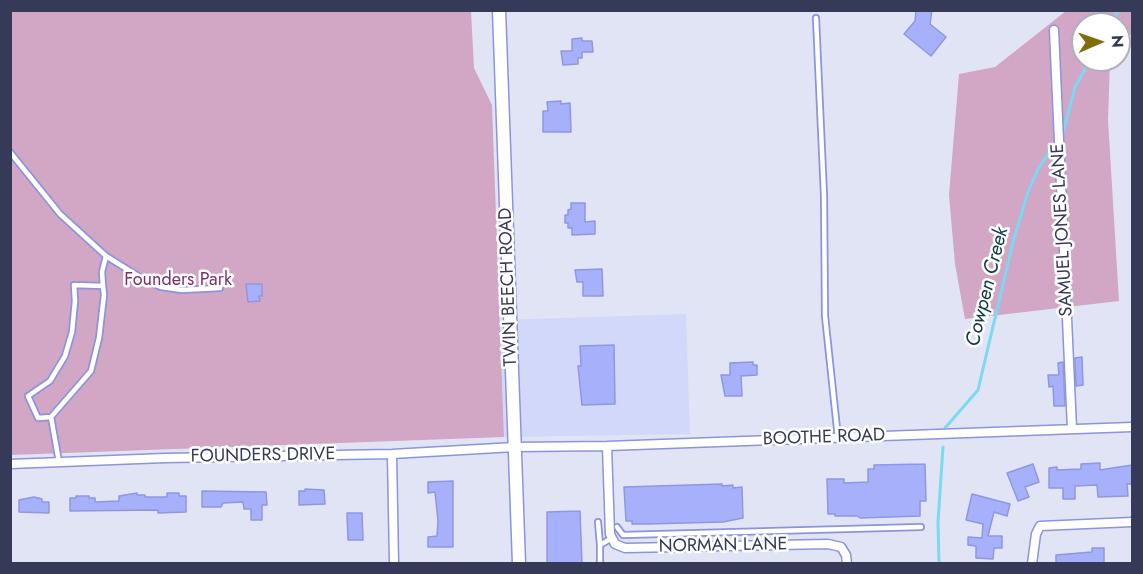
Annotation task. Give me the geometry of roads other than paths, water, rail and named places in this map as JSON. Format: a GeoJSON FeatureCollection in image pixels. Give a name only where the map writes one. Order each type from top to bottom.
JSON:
{"type":"FeatureCollection","features":[{"type":"Feature","properties":{"kind":"street","name":"TWIN BEECH ROAD"},"geometry":{"type":"LineString","coordinates":[[499,10],[519,564]]}},
{"type":"Feature","properties":{"kind":"street","name":"SAMUEL JONES LANE"},"geometry":{"type":"LineString","coordinates":[[1054,30],[1072,429]]}},
{"type":"Feature","properties":{"kind":"street","name":"BOOTHE ROAD"},"geometry":{"type":"LineString","coordinates":[[515,447],[607,446],[1132,427]]}},
{"type":"Feature","properties":{"kind":"street"},"geometry":{"type":"LineString","coordinates":[[607,446],[612,538]]}},
{"type":"Feature","properties":{"kind":"street","name":"FOUNDERS DRIVE"},"geometry":{"type":"LineString","coordinates":[[10,464],[392,454],[515,447]]}},
{"type":"Feature","properties":{"kind":"street"},"geometry":{"type":"LineString","coordinates":[[392,454],[394,564]]}},
{"type":"Feature","properties":{"kind":"street"},"geometry":{"type":"LineString","coordinates":[[1032,564],[1036,534],[1041,526],[1132,522]]}},
{"type":"Feature","properties":{"kind":"street","name":"NORMAN LANE"},"geometry":{"type":"LineString","coordinates":[[612,538],[615,544],[625,548],[821,544],[841,548],[846,555],[847,564]]}},
{"type":"Feature","properties":{"kind":"lane"},"geometry":{"type":"LineString","coordinates":[[816,18],[824,196],[825,316],[838,438]]}},
{"type":"Feature","properties":{"kind":"lane"},"geometry":{"type":"LineString","coordinates":[[10,152],[60,214],[106,256],[146,281],[161,287],[182,290],[220,288]]}},
{"type":"Feature","properties":{"kind":"lane"},"geometry":{"type":"LineString","coordinates":[[103,286],[74,285],[72,332],[65,356],[50,381],[27,396],[38,417],[51,417],[91,371],[99,338],[104,295],[102,272],[106,256]]}},
{"type":"Feature","properties":{"kind":"lane"},"geometry":{"type":"LineString","coordinates":[[51,417],[59,462]]}},
{"type":"Feature","properties":{"kind":"lane"},"geometry":{"type":"LineString","coordinates":[[598,522],[600,564]]}},
{"type":"Feature","properties":{"kind":"lane"},"geometry":{"type":"LineString","coordinates":[[617,527],[623,535],[921,527]]}},
{"type":"Feature","properties":{"kind":"lane"},"geometry":{"type":"LineString","coordinates":[[821,544],[829,530]]}},
{"type":"Feature","properties":{"kind":"lane"},"geometry":{"type":"LineString","coordinates":[[600,545],[612,538]]}},
{"type":"Feature","properties":{"kind":"waterway","name":"Cowpen Creek"},"geometry":{"type":"LineString","coordinates":[[1063,133],[1075,87],[1083,72]]}},
{"type":"Feature","properties":{"kind":"waterway","name":"Cowpen Creek"},"geometry":{"type":"LineString","coordinates":[[945,428],[978,390],[1013,242],[1028,192],[1038,169],[1053,147]]}},
{"type":"Feature","properties":{"kind":"waterway","name":"Cowpen Creek"},"geometry":{"type":"LineString","coordinates":[[939,564],[938,522],[943,447]]}},
{"type":"Feature","properties":{"kind":"park label","name":"Founders Park"},"geometry":{"type":"Point","coordinates":[178,281]}}]}
